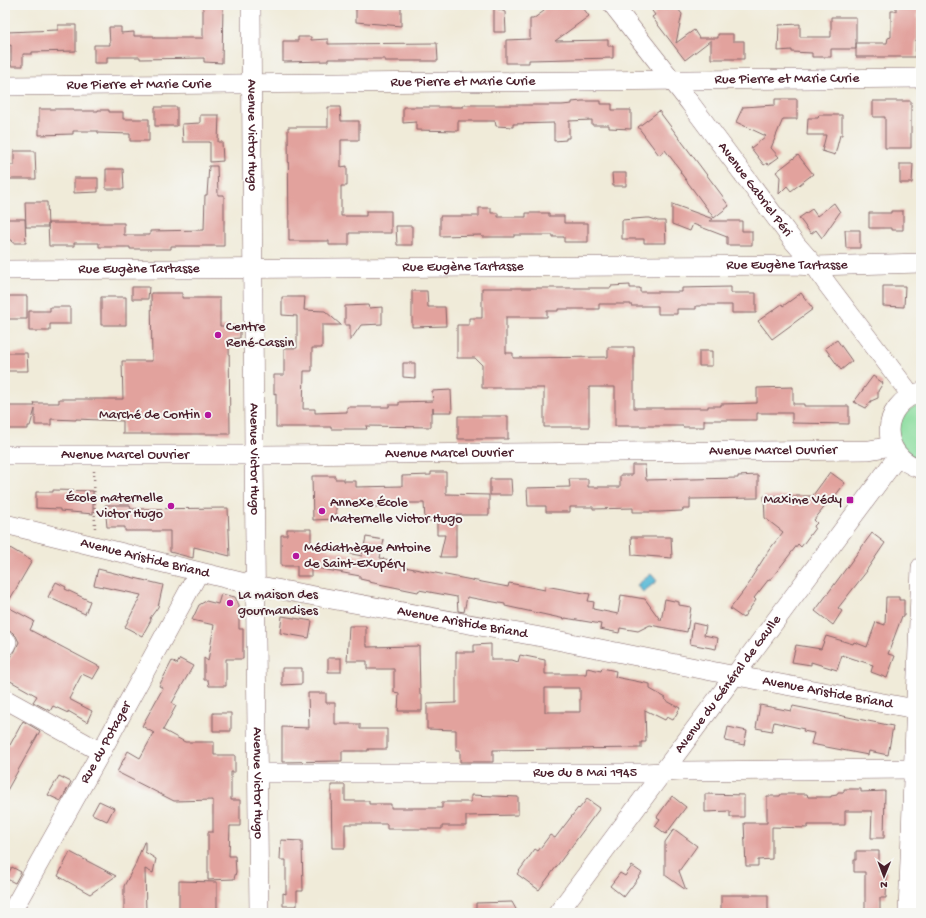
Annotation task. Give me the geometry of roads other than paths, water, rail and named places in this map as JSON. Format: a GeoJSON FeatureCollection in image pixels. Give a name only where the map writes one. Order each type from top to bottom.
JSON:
{"type":"FeatureCollection","features":[{"type":"Feature","properties":{"kind":"street","name":"Avenue Victor Hugo"},"geometry":{"type":"LineString","coordinates":[[251,5],[259,913]]}},
{"type":"Feature","properties":{"kind":"street","name":"Avenue Gabriel Péri"},"geometry":{"type":"LineString","coordinates":[[613,5],[672,80],[794,242],[815,266],[827,284],[916,393]]}},
{"type":"Feature","properties":{"kind":"street","name":"Rue Pierre et Marie Curie"},"geometry":{"type":"LineString","coordinates":[[5,86],[921,78]]}},
{"type":"Feature","properties":{"kind":"street","name":"Rue Eugène Tartasse"},"geometry":{"type":"LineString","coordinates":[[5,270],[794,264],[815,266],[921,263]]}},
{"type":"Feature","properties":{"kind":"street"},"geometry":{"type":"LineString","coordinates":[[916,393],[903,401],[895,410],[890,422],[889,434],[895,451],[911,466],[921,469]]}},
{"type":"Feature","properties":{"kind":"street","name":"Avenue Marcel Ouvrier"},"geometry":{"type":"LineString","coordinates":[[5,455],[895,451]]}},
{"type":"Feature","properties":{"kind":"street","name":"Avenue du Général de Gaulle"},"geometry":{"type":"LineString","coordinates":[[558,913],[734,675],[895,451]]}},
{"type":"Feature","properties":{"kind":"street","name":"Avenue Aristide Briand"},"geometry":{"type":"LineString","coordinates":[[5,524],[256,585],[541,637],[919,710]]}},
{"type":"Feature","properties":{"kind":"street"},"geometry":{"type":"LineString","coordinates":[[908,913],[913,769],[919,710],[921,567]]}},
{"type":"Feature","properties":{"kind":"street","name":"Rue du Potager"},"geometry":{"type":"LineString","coordinates":[[11,913],[199,572]]}},
{"type":"Feature","properties":{"kind":"street"},"geometry":{"type":"LineString","coordinates":[[5,699],[101,752]]}},
{"type":"Feature","properties":{"kind":"street","name":"Rue du 8 Mai 1945"},"geometry":{"type":"LineString","coordinates":[[258,773],[644,773],[913,769]]}},
{"type":"Feature","properties":{"kind":"water"},"geometry":{"type":"Polygon","coordinates":[[[651,574],[657,581],[643,592],[637,585],[651,574]]]}},
{"type":"Feature","properties":{"kind":"place","name":"Centre René-Cassin"},"geometry":{"type":"Point","coordinates":[218,335]}},
{"type":"Feature","properties":{"kind":"place","name":"Marché de Contin"},"geometry":{"type":"Point","coordinates":[208,415]}},
{"type":"Feature","properties":{"kind":"place","name":"Maxime Védy"},"geometry":{"type":"Point","coordinates":[850,500]}},
{"type":"Feature","properties":{"kind":"place","name":"École maternelle Victor Hugo"},"geometry":{"type":"Point","coordinates":[171,506]}},
{"type":"Feature","properties":{"kind":"place","name":"Annexe École Maternelle Victor Hugo"},"geometry":{"type":"Point","coordinates":[322,511]}},
{"type":"Feature","properties":{"kind":"place","name":"Médiathèque Antoine de Saint-Exupéry"},"geometry":{"type":"Point","coordinates":[296,556]}},
{"type":"Feature","properties":{"kind":"place","name":"La maison des gourmandises"},"geometry":{"type":"Point","coordinates":[230,603]}}]}
